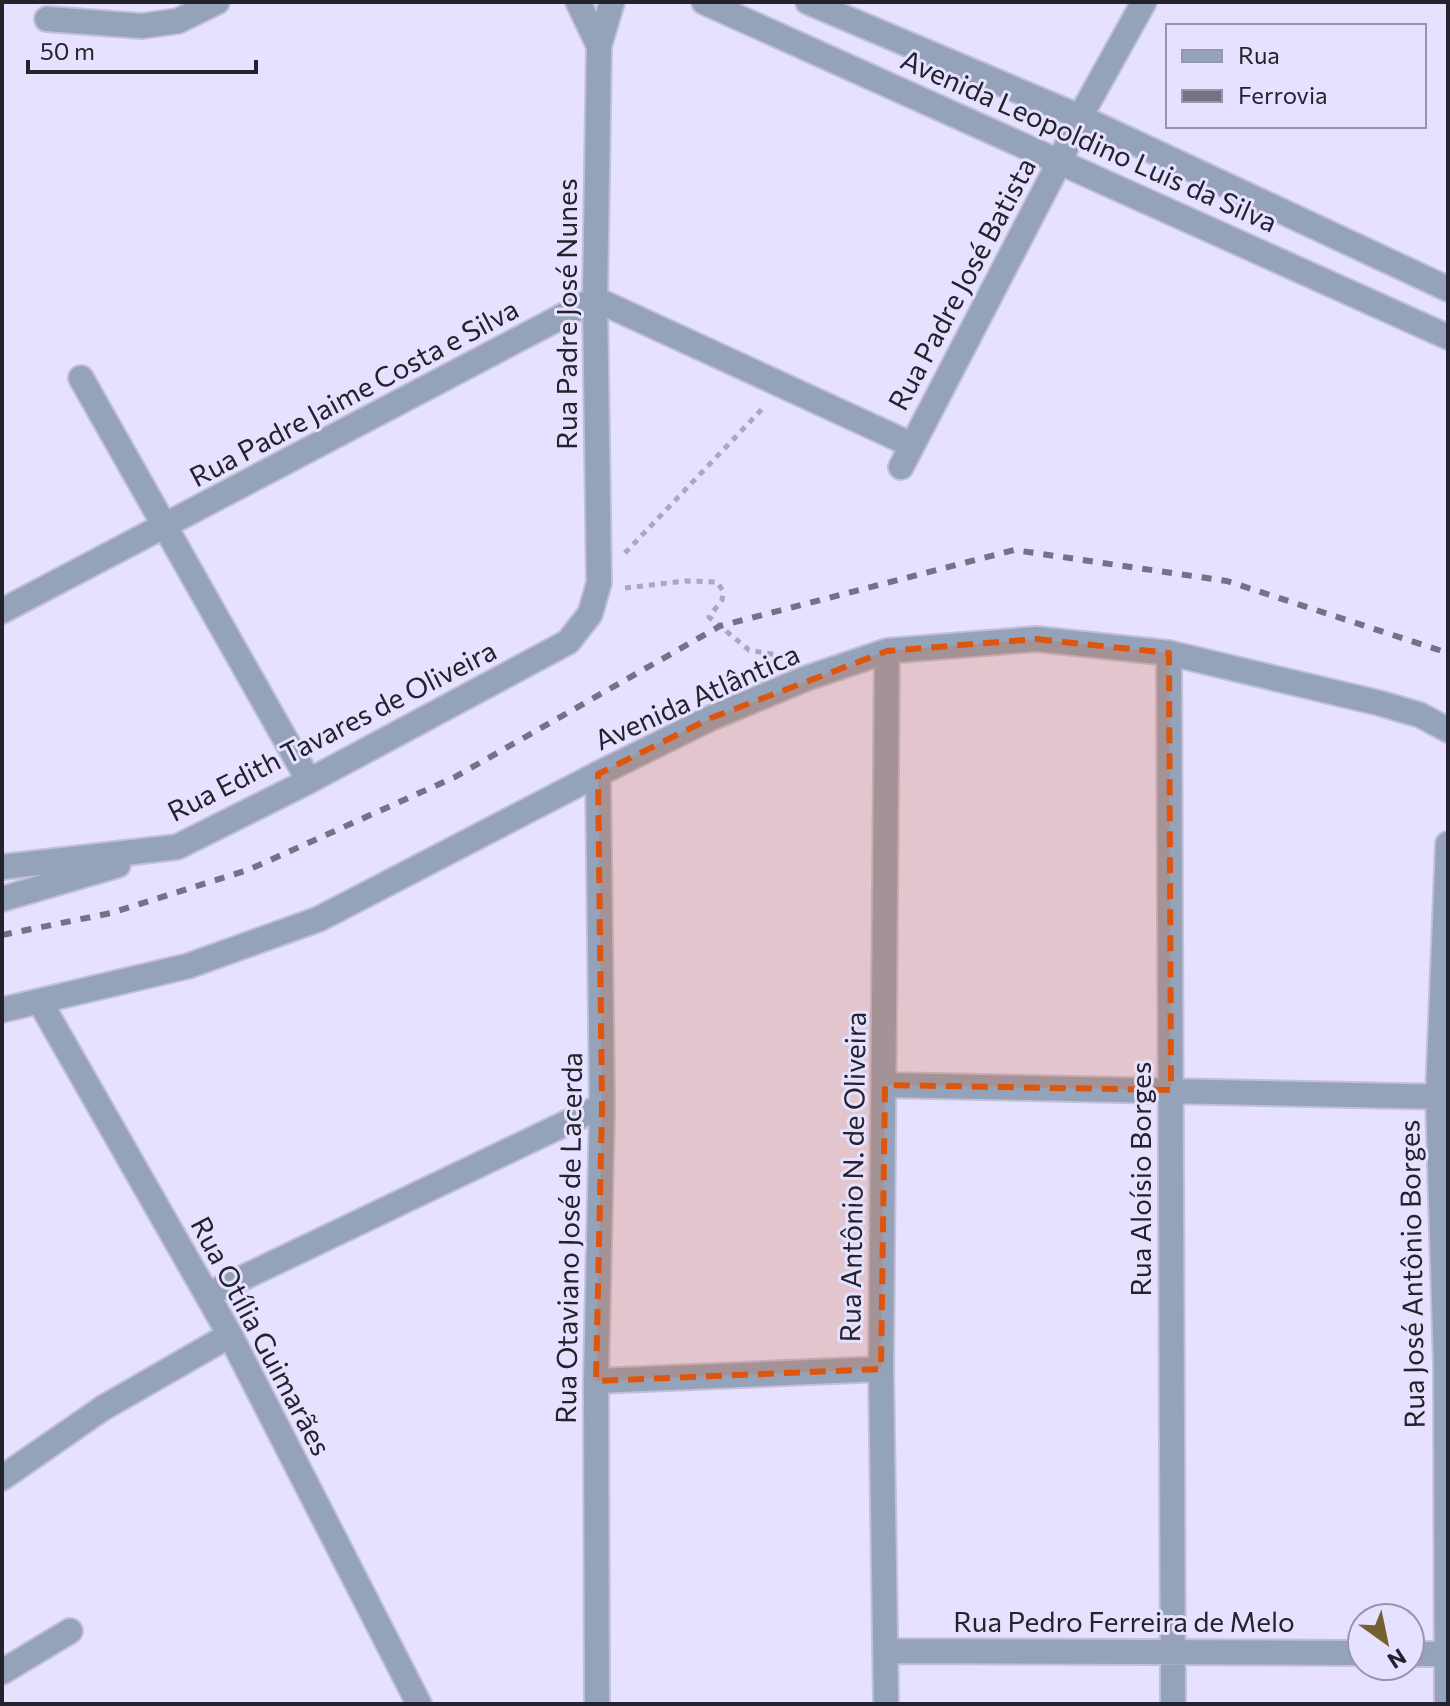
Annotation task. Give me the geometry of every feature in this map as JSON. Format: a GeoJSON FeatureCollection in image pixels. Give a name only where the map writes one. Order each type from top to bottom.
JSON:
{"type":"FeatureCollection","features":[{"type":"Feature","properties":{"kind":"street"},"geometry":{"type":"LineString","coordinates":[[47,19],[142,26],[178,21],[217,2]]}},
{"type":"Feature","properties":{"kind":"street","name":"Rua Padre José Nunes"},"geometry":{"type":"LineString","coordinates":[[578,2],[599,46]]}},
{"type":"Feature","properties":{"kind":"street","name":"Rua Padre José Nunes"},"geometry":{"type":"LineString","coordinates":[[599,581],[595,299],[599,46],[612,2]]}},
{"type":"Feature","properties":{"kind":"street","name":"Avenida Leopoldino Luis da Silva"},"geometry":{"type":"LineString","coordinates":[[704,2],[1448,337]]}},
{"type":"Feature","properties":{"kind":"street"},"geometry":{"type":"LineString","coordinates":[[808,2],[1080,117],[1448,289]]}},
{"type":"Feature","properties":{"kind":"street","name":"Rua Padre José Batista"},"geometry":{"type":"LineString","coordinates":[[901,467],[1080,117],[1144,2]]}},
{"type":"Feature","properties":{"kind":"street"},"geometry":{"type":"LineString","coordinates":[[595,299],[912,445]]}},
{"type":"Feature","properties":{"kind":"street","name":"Rua Padre Jaime Costa e Silva"},"geometry":{"type":"LineString","coordinates":[[2,611],[595,299]]}},
{"type":"Feature","properties":{"kind":"street"},"geometry":{"type":"LineString","coordinates":[[81,378],[309,781]]}},
{"type":"Feature","properties":{"kind":"street","name":"Rua Edith Tavares de Oliveira"},"geometry":{"type":"LineString","coordinates":[[2,867],[177,847],[309,781],[568,642],[590,614],[599,581]]}},
{"type":"Feature","properties":{"kind":"street","name":"Avenida Atlântica"},"geometry":{"type":"LineString","coordinates":[[2,1010],[188,966],[319,919],[711,718],[807,678],[887,651],[1036,639],[1169,653],[1379,703],[1420,715],[1448,730]]}},
{"type":"Feature","properties":{"kind":"street","name":"Rua Antônio N. de Oliveira"},"geometry":{"type":"LineString","coordinates":[[886,1704],[881,1369],[887,651]]}},
{"type":"Feature","properties":{"kind":"street","name":"Rua Aloísio Borges"},"geometry":{"type":"LineString","coordinates":[[1169,653],[1173,1704]]}},
{"type":"Feature","properties":{"kind":"street","name":"Rua Otaviano José de Lacerda"},"geometry":{"type":"LineString","coordinates":[[597,1704],[596,1381],[602,1106],[598,774]]}},
{"type":"Feature","properties":{"kind":"street","name":"Rua José Antônio Borges"},"geometry":{"type":"LineString","coordinates":[[1447,1704],[1443,1097],[1448,844]]}},
{"type":"Feature","properties":{"kind":"street"},"geometry":{"type":"LineString","coordinates":[[2,899],[177,847]]}},
{"type":"Feature","properties":{"kind":"street","name":"Rua Otília Guimarães"},"geometry":{"type":"LineString","coordinates":[[40,1002],[230,1335],[419,1704]]}},
{"type":"Feature","properties":{"kind":"street"},"geometry":{"type":"LineString","coordinates":[[885,1085],[1443,1097]]}},
{"type":"Feature","properties":{"kind":"street"},"geometry":{"type":"LineString","coordinates":[[207,1295],[602,1106]]}},
{"type":"Feature","properties":{"kind":"street"},"geometry":{"type":"LineString","coordinates":[[2,1478],[103,1408],[230,1335]]}},
{"type":"Feature","properties":{"kind":"street"},"geometry":{"type":"LineString","coordinates":[[596,1381],[881,1369]]}},
{"type":"Feature","properties":{"kind":"street"},"geometry":{"type":"LineString","coordinates":[[2,1672],[70,1631]]}},
{"type":"Feature","properties":{"kind":"street","name":"Rua Pedro Ferreira de Melo"},"geometry":{"type":"LineString","coordinates":[[886,1651],[1346,1653]]}},
{"type":"Feature","properties":{"kind":"street"},"geometry":{"type":"LineString","coordinates":[[1426,1654],[1447,1654]]}},
{"type":"Feature","properties":{"kind":"path"},"geometry":{"type":"LineString","coordinates":[[784,386],[599,581],[621,589],[685,581],[717,582],[723,591],[722,600],[709,617],[749,650],[792,658]]}},
{"type":"Feature","properties":{"kind":"highlighted area"},"geometry":{"type":"Polygon","coordinates":[[[1036,639],[1169,653],[1171,1090],[885,1085],[881,1369],[596,1381],[602,1106],[598,774],[711,718],[887,651],[1036,639]]]}},
{"type":"Feature","properties":{"kind":"railway"},"geometry":{"type":"LineString","coordinates":[[2,935],[111,913],[248,870],[455,777],[720,626],[1014,550],[1227,581],[1448,653]]}}]}
